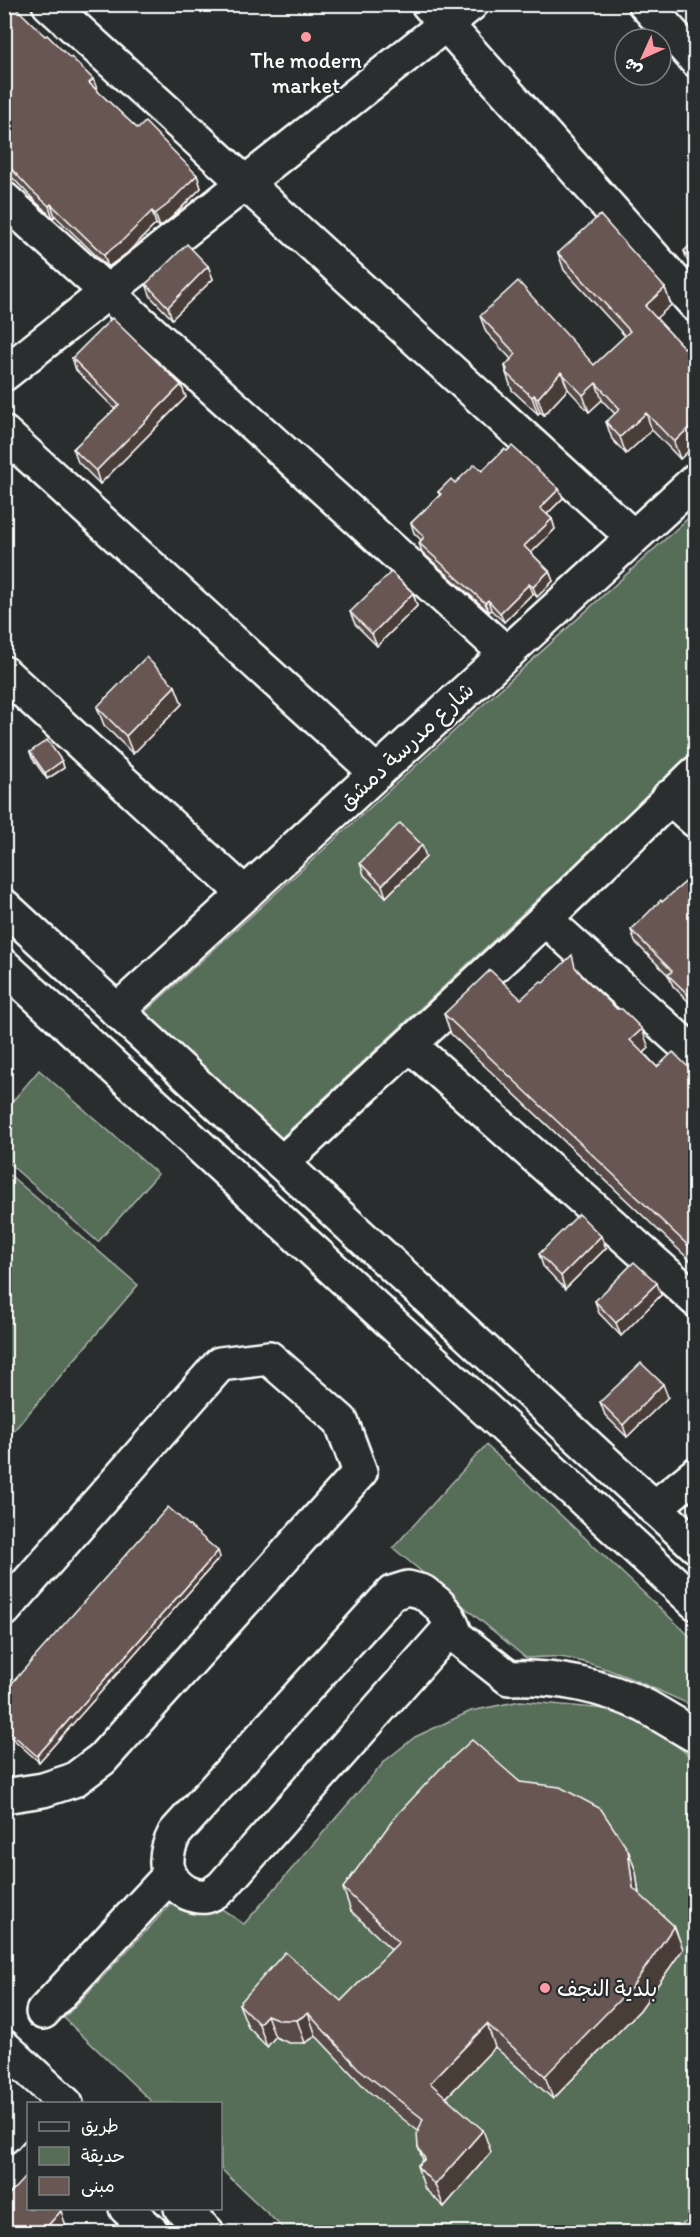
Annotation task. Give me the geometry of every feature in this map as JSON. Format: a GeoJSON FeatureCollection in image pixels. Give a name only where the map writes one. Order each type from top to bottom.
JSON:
{"type":"FeatureCollection","features":[{"type":"Feature","properties":{"kind":"street"},"geometry":{"type":"LineString","coordinates":[[49,4],[633,537]]}},
{"type":"Feature","properties":{"kind":"street"},"geometry":{"type":"LineString","coordinates":[[4,374],[244,184],[437,14],[471,4]]}},
{"type":"Feature","properties":{"kind":"street"},"geometry":{"type":"LineString","coordinates":[[645,4],[696,60]]}},
{"type":"Feature","properties":{"kind":"street"},"geometry":{"type":"LineString","coordinates":[[437,14],[696,305]]}},
{"type":"Feature","properties":{"kind":"street"},"geometry":{"type":"LineString","coordinates":[[4,199],[507,654]]}},
{"type":"Feature","properties":{"kind":"street"},"geometry":{"type":"LineString","coordinates":[[4,433],[377,773]]}},
{"type":"Feature","properties":{"kind":"street","name":"شارع مدرسة دمشق"},"geometry":{"type":"LineString","coordinates":[[117,1011],[696,480]]}},
{"type":"Feature","properties":{"kind":"street"},"geometry":{"type":"LineString","coordinates":[[4,673],[245,894]]}},
{"type":"Feature","properties":{"kind":"street"},"geometry":{"type":"LineString","coordinates":[[282,1163],[545,920],[696,773]]}},
{"type":"Feature","properties":{"kind":"street"},"geometry":{"type":"LineString","coordinates":[[669,797],[696,821]]}},
{"type":"Feature","properties":{"kind":"street"},"geometry":{"type":"LineString","coordinates":[[4,906],[696,1546]]}},
{"type":"Feature","properties":{"kind":"street"},"geometry":{"type":"LineString","coordinates":[[545,920],[696,1055]]}},
{"type":"Feature","properties":{"kind":"street"},"geometry":{"type":"LineString","coordinates":[[4,966],[696,1603]]}},
{"type":"Feature","properties":{"kind":"street"},"geometry":{"type":"LineString","coordinates":[[410,1045],[696,1300]]}},
{"type":"Feature","properties":{"kind":"street"},"geometry":{"type":"LineString","coordinates":[[4,1611],[220,1364],[269,1358],[341,1421],[360,1472],[102,1759],[74,1780],[43,1790],[4,1796]]}},
{"type":"Feature","properties":{"kind":"street"},"geometry":{"type":"LineString","coordinates":[[481,1405],[497,1405],[505,1401],[510,1395],[514,1378]]}},
{"type":"Feature","properties":{"kind":"street"},"geometry":{"type":"LineString","coordinates":[[531,1451],[531,1442],[540,1428],[552,1423],[562,1423]]}},
{"type":"Feature","properties":{"kind":"street"},"geometry":{"type":"LineString","coordinates":[[654,1508],[696,1474]]}},
{"type":"Feature","properties":{"kind":"street"},"geometry":{"type":"LineString","coordinates":[[452,1626],[222,1887],[206,1896],[193,1895],[178,1888],[169,1876],[168,1845],[175,1833],[392,1593],[408,1588],[423,1592],[438,1604],[448,1617],[457,1637],[509,1678],[539,1677],[598,1689],[643,1706],[693,1734],[696,1732]]}},
{"type":"Feature","properties":{"kind":"street"},"geometry":{"type":"LineString","coordinates":[[43,2012],[169,1876]]}},
{"type":"Feature","properties":{"kind":"street"},"geometry":{"type":"LineString","coordinates":[[4,2047],[65,2102]]}},
{"type":"Feature","properties":{"kind":"street"},"geometry":{"type":"LineString","coordinates":[[128,2210],[152,2232]]}},
{"type":"Feature","properties":{"kind":"street"},"geometry":{"type":"LineString","coordinates":[[183,2210],[207,2232]]}},
{"type":"Feature","properties":{"kind":"green space"},"geometry":{"type":"Polygon","coordinates":[[[695,512],[695,753],[281,1138],[145,1012],[695,512]]]}},
{"type":"Feature","properties":{"kind":"green space"},"geometry":{"type":"Polygon","coordinates":[[[39,1070],[158,1174],[98,1242],[5,1160],[5,1110],[39,1070]]]}},
{"type":"Feature","properties":{"kind":"green space"},"geometry":{"type":"Polygon","coordinates":[[[5,1171],[138,1285],[5,1441],[5,1171]]]}},
{"type":"Feature","properties":{"kind":"green space"},"geometry":{"type":"Polygon","coordinates":[[[486,1445],[695,1641],[695,1707],[593,1665],[559,1657],[526,1658],[393,1548],[486,1445]]]}},
{"type":"Feature","properties":{"kind":"green space"},"geometry":{"type":"Polygon","coordinates":[[[520,1701],[616,1710],[669,1740],[695,1760],[695,2218],[665,2232],[287,2232],[222,2170],[222,2102],[152,2102],[64,2018],[171,1904],[219,1907],[244,1924],[386,1760],[415,1737],[471,1711],[520,1701]]]}},
{"type":"Feature","properties":{"kind":"building"},"geometry":{"type":"Polygon","coordinates":[[[4,4],[12,4],[45,36],[47,35],[93,79],[89,83],[138,129],[145,122],[197,175],[167,205],[155,214],[152,211],[104,255],[51,204],[49,206],[31,190],[4,161],[4,4]]]}},
{"type":"Feature","properties":{"kind":"building"},"geometry":{"type":"Polygon","coordinates":[[[600,215],[665,288],[645,306],[684,348],[687,345],[696,354],[696,421],[674,442],[646,413],[620,437],[606,422],[620,409],[596,383],[583,395],[561,372],[538,398],[534,395],[532,397],[506,373],[505,366],[516,354],[480,316],[518,281],[594,365],[630,331],[558,253],[600,215]]]}},
{"type":"Feature","properties":{"kind":"building"},"geometry":{"type":"Polygon","coordinates":[[[696,240],[696,265],[684,251],[696,240]]]}},
{"type":"Feature","properties":{"kind":"building"},"geometry":{"type":"Polygon","coordinates":[[[187,244],[208,266],[168,307],[146,284],[187,244]]]}},
{"type":"Feature","properties":{"kind":"building"},"geometry":{"type":"Polygon","coordinates":[[[112,318],[181,385],[96,471],[73,449],[119,405],[72,358],[112,318]]]}},
{"type":"Feature","properties":{"kind":"building"},"geometry":{"type":"Polygon","coordinates":[[[512,446],[559,489],[540,508],[552,519],[524,546],[549,571],[533,587],[529,584],[500,613],[488,600],[485,603],[419,543],[424,537],[411,523],[441,494],[438,492],[451,479],[455,483],[475,464],[482,471],[504,449],[507,451],[512,446]]]}},
{"type":"Feature","properties":{"kind":"building"},"geometry":{"type":"Polygon","coordinates":[[[391,572],[413,593],[372,634],[350,612],[391,572]]]}},
{"type":"Feature","properties":{"kind":"building"},"geometry":{"type":"Polygon","coordinates":[[[146,657],[175,686],[126,736],[97,707],[146,657]]]}},
{"type":"Feature","properties":{"kind":"building"},"geometry":{"type":"Polygon","coordinates":[[[47,740],[62,761],[45,773],[30,752],[47,740]]]}},
{"type":"Feature","properties":{"kind":"building"},"geometry":{"type":"Polygon","coordinates":[[[400,823],[422,845],[382,885],[360,863],[400,823]]]}},
{"type":"Feature","properties":{"kind":"building"},"geometry":{"type":"Polygon","coordinates":[[[696,873],[696,1002],[668,975],[672,971],[631,930],[661,900],[662,902],[696,873]]]}},
{"type":"Feature","properties":{"kind":"building"},"geometry":{"type":"Polygon","coordinates":[[[572,955],[575,967],[584,978],[617,1009],[622,1009],[642,1029],[630,1040],[657,1067],[673,1052],[696,1075],[696,1253],[444,1014],[490,970],[521,999],[541,981],[543,983],[572,955]]]}},
{"type":"Feature","properties":{"kind":"building"},"geometry":{"type":"Polygon","coordinates":[[[579,1214],[601,1236],[561,1276],[539,1254],[579,1214]]]}},
{"type":"Feature","properties":{"kind":"building"},"geometry":{"type":"Polygon","coordinates":[[[634,1262],[657,1283],[616,1323],[595,1301],[634,1262]]]}},
{"type":"Feature","properties":{"kind":"building"},"geometry":{"type":"Polygon","coordinates":[[[641,1363],[663,1384],[623,1425],[600,1402],[641,1363]]]}},
{"type":"Feature","properties":{"kind":"building"},"geometry":{"type":"Polygon","coordinates":[[[168,1507],[218,1551],[37,1756],[4,1727],[4,1692],[168,1507]]]}},
{"type":"Feature","properties":{"kind":"building"},"geometry":{"type":"Polygon","coordinates":[[[472,1740],[520,1782],[560,1787],[601,1809],[628,1850],[633,1888],[674,1926],[632,1987],[545,2076],[487,2024],[430,2083],[483,2130],[435,2185],[417,2166],[425,2159],[418,2147],[417,2134],[423,2119],[358,2068],[308,2013],[297,2020],[280,2020],[267,2015],[259,2024],[239,2004],[285,1952],[341,2001],[399,1942],[343,1888],[395,1817],[440,1769],[472,1740]]]}},
{"type":"Feature","properties":{"kind":"building"},"geometry":{"type":"Polygon","coordinates":[[[24,2178],[27,2181],[27,2210],[61,2211],[42,2232],[4,2232],[4,2200],[24,2178]]]}},
{"type":"Feature","properties":{"kind":"place","name":"The modern market"},"geometry":{"type":"Point","coordinates":[306,37]}},
{"type":"Feature","properties":{"kind":"place","name":"بلدية النجف"},"geometry":{"type":"Point","coordinates":[545,1988]}}]}
